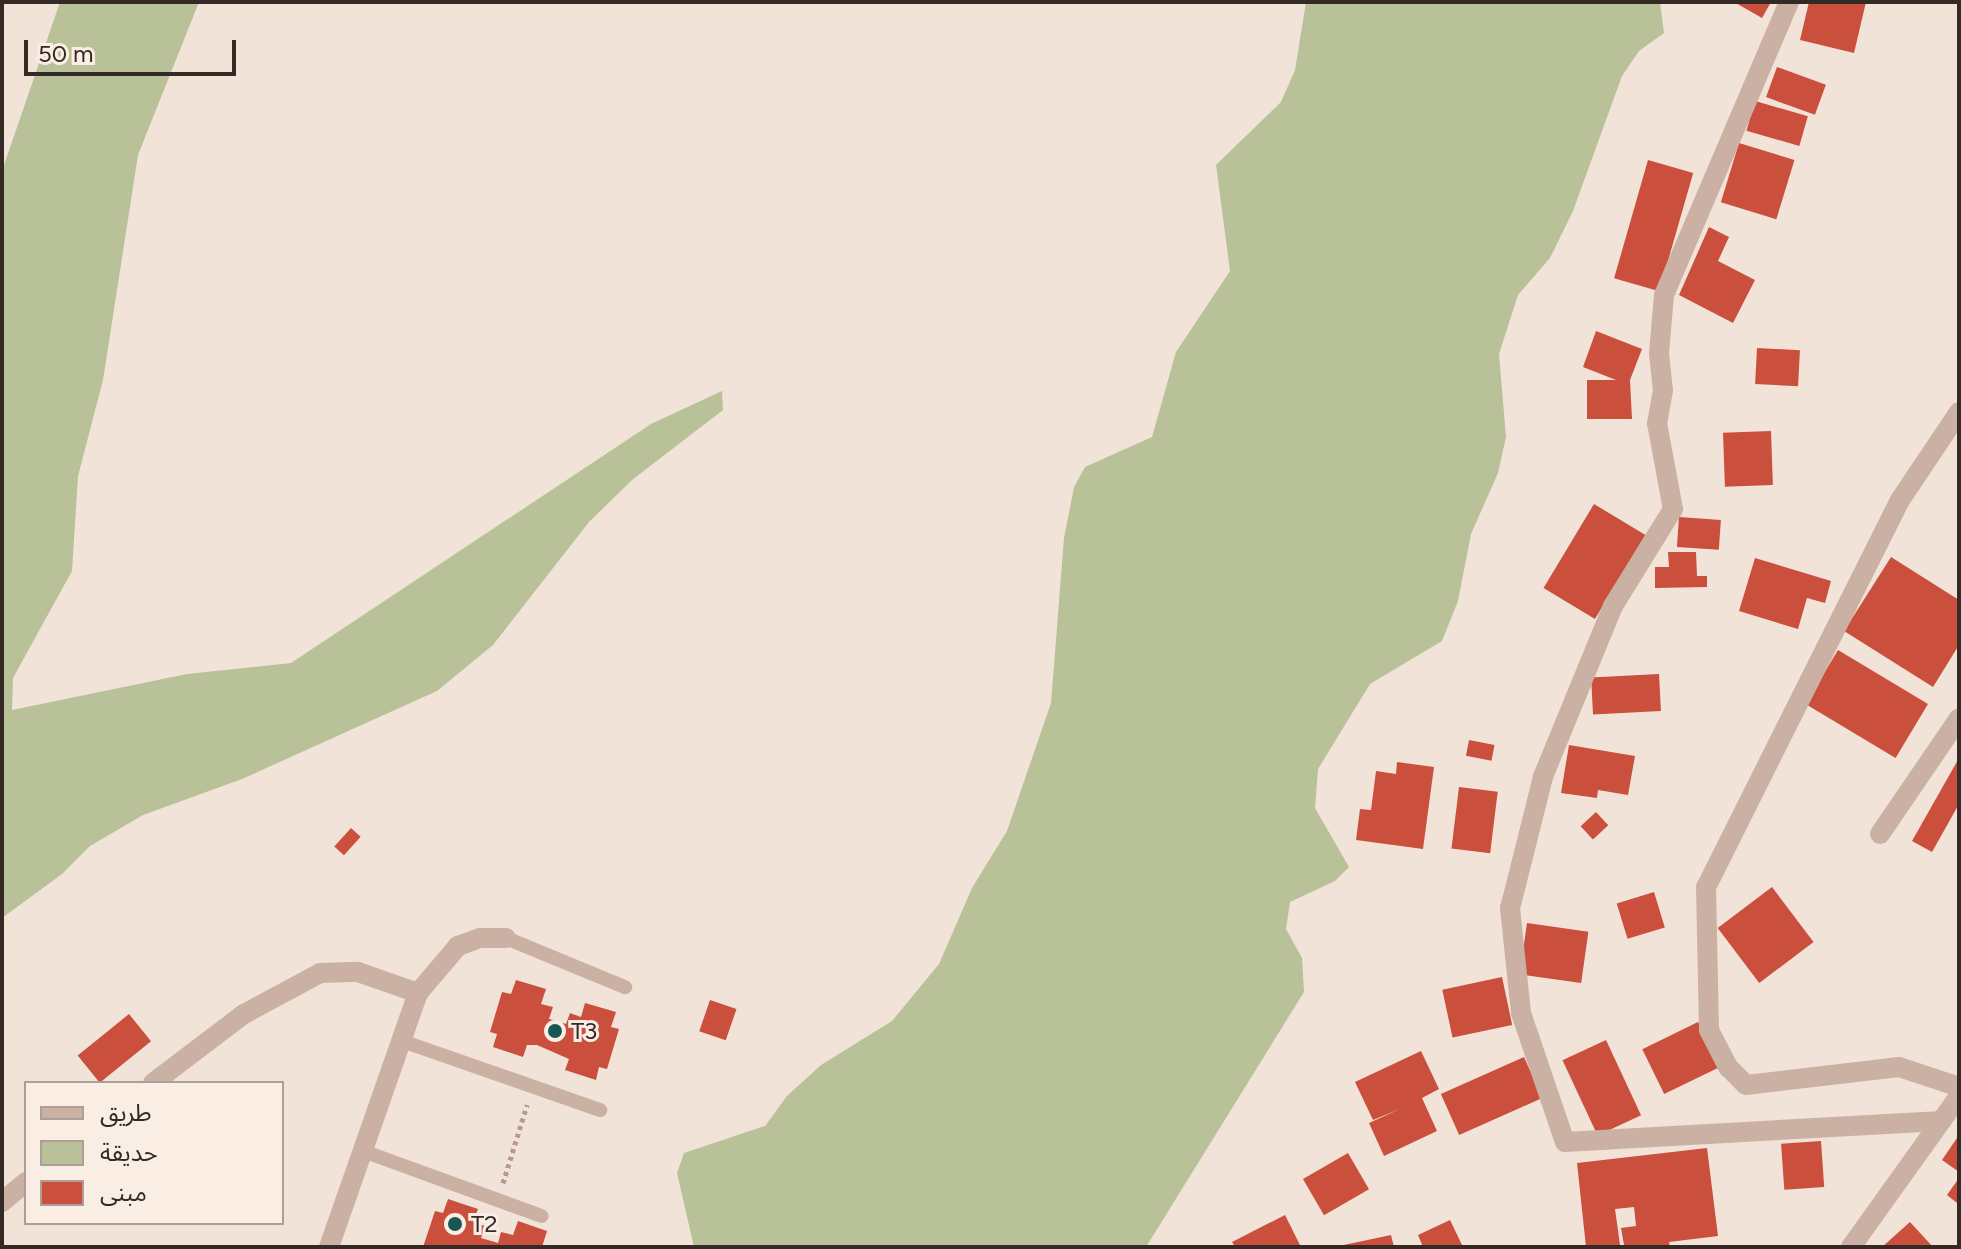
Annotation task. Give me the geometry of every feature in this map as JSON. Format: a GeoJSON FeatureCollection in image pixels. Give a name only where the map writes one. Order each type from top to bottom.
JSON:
{"type":"FeatureCollection","features":[{"type":"Feature","properties":{"kind":"street"},"geometry":{"type":"LineString","coordinates":[[1789,2],[1664,295],[1659,353],[1663,390],[1657,423],[1673,509],[1613,606],[1543,777],[1510,908],[1521,1013],[1565,1142],[1941,1121]]}},
{"type":"Feature","properties":{"kind":"street"},"geometry":{"type":"LineString","coordinates":[[1959,412],[1900,500],[1706,887],[1709,1030],[1728,1067],[1746,1085],[1899,1067],[1959,1087]]}},
{"type":"Feature","properties":{"kind":"street"},"geometry":{"type":"LineString","coordinates":[[1880,834],[1959,718]]}},
{"type":"Feature","properties":{"kind":"street"},"geometry":{"type":"LineString","coordinates":[[335,1245],[363,1151],[418,993],[458,946],[480,938],[506,938]]}},
{"type":"Feature","properties":{"kind":"street"},"geometry":{"type":"LineString","coordinates":[[156,1081],[244,1014],[320,973],[358,972],[418,993]]}},
{"type":"Feature","properties":{"kind":"street"},"geometry":{"type":"LineString","coordinates":[[1851,1247],[1959,1096]]}},
{"type":"Feature","properties":{"kind":"street"},"geometry":{"type":"LineString","coordinates":[[2,1202],[24,1184]]}},
{"type":"Feature","properties":{"kind":"lane"},"geometry":{"type":"LineString","coordinates":[[506,938],[625,987]]}},
{"type":"Feature","properties":{"kind":"lane"},"geometry":{"type":"LineString","coordinates":[[402,1041],[600,1110]]}},
{"type":"Feature","properties":{"kind":"lane"},"geometry":{"type":"LineString","coordinates":[[363,1151],[542,1216]]}},
{"type":"Feature","properties":{"kind":"path"},"geometry":{"type":"LineString","coordinates":[[498,1199],[533,1087]]}},
{"type":"Feature","properties":{"kind":"green space"},"geometry":{"type":"Polygon","coordinates":[[[60,2],[199,2],[138,155],[103,380],[78,476],[72,571],[13,678],[12,710],[187,674],[291,663],[651,424],[722,391],[723,410],[632,480],[589,522],[493,645],[437,691],[242,779],[143,815],[90,846],[62,874],[2,918],[2,171],[60,2]]]}},
{"type":"Feature","properties":{"kind":"green space"},"geometry":{"type":"Polygon","coordinates":[[[1306,2],[1660,2],[1664,33],[1639,51],[1622,76],[1573,211],[1550,258],[1518,295],[1499,354],[1506,437],[1498,473],[1471,534],[1458,601],[1442,641],[1370,684],[1318,769],[1315,808],[1349,867],[1335,881],[1290,902],[1286,929],[1302,958],[1304,992],[1146,1247],[694,1247],[677,1173],[684,1153],[765,1126],[787,1096],[821,1065],[892,1021],[939,964],[972,888],[1007,831],[1051,703],[1064,538],[1074,487],[1085,467],[1152,437],[1176,352],[1230,271],[1216,165],[1281,102],[1295,70],[1306,2]]]}},
{"type":"Feature","properties":{"kind":"building"},"geometry":{"type":"Polygon","coordinates":[[[1734,2],[1771,2],[1762,18],[1734,2]]]}},
{"type":"Feature","properties":{"kind":"building"},"geometry":{"type":"Polygon","coordinates":[[[1809,2],[1866,2],[1854,53],[1800,40],[1809,2]]]}},
{"type":"Feature","properties":{"kind":"building"},"geometry":{"type":"Polygon","coordinates":[[[1777,67],[1826,85],[1815,115],[1766,97],[1777,67]]]}},
{"type":"Feature","properties":{"kind":"building"},"geometry":{"type":"Polygon","coordinates":[[[1755,101],[1808,116],[1799,146],[1746,131],[1755,101]]]}},
{"type":"Feature","properties":{"kind":"building"},"geometry":{"type":"Polygon","coordinates":[[[1739,143],[1794,160],[1776,219],[1721,202],[1739,143]]]}},
{"type":"Feature","properties":{"kind":"building"},"geometry":{"type":"Polygon","coordinates":[[[1648,160],[1693,173],[1659,291],[1614,278],[1648,160]]]}},
{"type":"Feature","properties":{"kind":"building"},"geometry":{"type":"Polygon","coordinates":[[[1709,227],[1729,237],[1718,261],[1755,280],[1733,323],[1679,295],[1709,227]]]}},
{"type":"Feature","properties":{"kind":"building"},"geometry":{"type":"Polygon","coordinates":[[[1596,331],[1642,349],[1630,380],[1632,419],[1587,419],[1587,380],[1616,380],[1583,367],[1596,331]]]}},
{"type":"Feature","properties":{"kind":"building"},"geometry":{"type":"Polygon","coordinates":[[[1757,348],[1800,350],[1798,386],[1755,384],[1757,348]]]}},
{"type":"Feature","properties":{"kind":"building"},"geometry":{"type":"Polygon","coordinates":[[[1771,431],[1773,485],[1725,487],[1723,433],[1771,431]]]}},
{"type":"Feature","properties":{"kind":"building"},"geometry":{"type":"Polygon","coordinates":[[[1594,504],[1645,535],[1595,619],[1544,588],[1594,504]]]}},
{"type":"Feature","properties":{"kind":"building"},"geometry":{"type":"Polygon","coordinates":[[[1679,517],[1721,520],[1719,550],[1677,547],[1679,517]]]}},
{"type":"Feature","properties":{"kind":"building"},"geometry":{"type":"Polygon","coordinates":[[[1668,552],[1696,552],[1697,576],[1707,576],[1707,587],[1655,588],[1655,567],[1669,567],[1668,552]]]}},
{"type":"Feature","properties":{"kind":"building"},"geometry":{"type":"Polygon","coordinates":[[[1891,557],[1959,600],[1959,645],[1933,687],[1844,631],[1891,557]]]}},
{"type":"Feature","properties":{"kind":"building"},"geometry":{"type":"Polygon","coordinates":[[[1755,558],[1831,581],[1825,603],[1807,598],[1798,629],[1739,611],[1755,558]]]}},
{"type":"Feature","properties":{"kind":"building"},"geometry":{"type":"Polygon","coordinates":[[[1838,650],[1928,704],[1896,758],[1806,704],[1838,650]]]}},
{"type":"Feature","properties":{"kind":"building"},"geometry":{"type":"Polygon","coordinates":[[[1659,674],[1661,711],[1593,715],[1591,678],[1659,674]]]}},
{"type":"Feature","properties":{"kind":"building"},"geometry":{"type":"Polygon","coordinates":[[[1469,740],[1495,745],[1491,761],[1466,756],[1469,740]]]}},
{"type":"Feature","properties":{"kind":"building"},"geometry":{"type":"Polygon","coordinates":[[[1569,745],[1635,756],[1628,795],[1598,790],[1597,798],[1561,793],[1569,745]]]}},
{"type":"Feature","properties":{"kind":"building"},"geometry":{"type":"Polygon","coordinates":[[[1959,758],[1959,804],[1932,852],[1912,841],[1959,758]]]}},
{"type":"Feature","properties":{"kind":"building"},"geometry":{"type":"Polygon","coordinates":[[[1397,762],[1434,767],[1423,849],[1356,840],[1360,809],[1371,810],[1376,771],[1396,774],[1397,762]]]}},
{"type":"Feature","properties":{"kind":"building"},"geometry":{"type":"Polygon","coordinates":[[[1459,787],[1498,792],[1490,853],[1451,849],[1459,787]]]}},
{"type":"Feature","properties":{"kind":"building"},"geometry":{"type":"Polygon","coordinates":[[[1596,812],[1608,825],[1593,839],[1581,826],[1596,812]]]}},
{"type":"Feature","properties":{"kind":"building"},"geometry":{"type":"Polygon","coordinates":[[[351,828],[361,837],[344,855],[334,847],[351,828]]]}},
{"type":"Feature","properties":{"kind":"building"},"geometry":{"type":"Polygon","coordinates":[[[1772,887],[1814,942],[1759,983],[1718,928],[1772,887]]]}},
{"type":"Feature","properties":{"kind":"building"},"geometry":{"type":"Polygon","coordinates":[[[1654,892],[1665,927],[1628,939],[1617,903],[1654,892]]]}},
{"type":"Feature","properties":{"kind":"building"},"geometry":{"type":"Polygon","coordinates":[[[1527,923],[1588,932],[1581,983],[1520,974],[1527,923]]]}},
{"type":"Feature","properties":{"kind":"building"},"geometry":{"type":"Polygon","coordinates":[[[1502,977],[1512,1025],[1453,1038],[1442,990],[1502,977]]]}},
{"type":"Feature","properties":{"kind":"building","name":"T3"},"geometry":{"type":"Polygon","coordinates":[[[516,980],[546,989],[541,1004],[553,1007],[549,1019],[566,1024],[570,1013],[581,1017],[585,1003],[616,1012],[611,1027],[619,1029],[607,1069],[599,1067],[596,1080],[565,1070],[569,1059],[537,1045],[527,1045],[523,1057],[493,1047],[497,1034],[490,1032],[502,992],[511,994],[516,980]]]}},
{"type":"Feature","properties":{"kind":"building"},"geometry":{"type":"Polygon","coordinates":[[[710,1000],[736,1009],[726,1040],[699,1031],[710,1000]]]}},
{"type":"Feature","properties":{"kind":"building"},"geometry":{"type":"Polygon","coordinates":[[[129,1014],[151,1041],[98,1081],[78,1056],[129,1014]]]}},
{"type":"Feature","properties":{"kind":"building"},"geometry":{"type":"Polygon","coordinates":[[[1698,1022],[1720,1067],[1664,1094],[1642,1049],[1698,1022]]]}},
{"type":"Feature","properties":{"kind":"building"},"geometry":{"type":"Polygon","coordinates":[[[1606,1040],[1641,1115],[1598,1136],[1562,1060],[1606,1040]]]}},
{"type":"Feature","properties":{"kind":"building"},"geometry":{"type":"Polygon","coordinates":[[[1421,1051],[1439,1089],[1422,1098],[1437,1131],[1384,1156],[1369,1123],[1400,1109],[1373,1120],[1355,1082],[1421,1051]]]}},
{"type":"Feature","properties":{"kind":"building"},"geometry":{"type":"Polygon","coordinates":[[[1524,1057],[1542,1098],[1459,1135],[1441,1094],[1524,1057]]]}},
{"type":"Feature","properties":{"kind":"building"},"geometry":{"type":"Polygon","coordinates":[[[1959,1135],[1959,1172],[1942,1160],[1959,1135]]]}},
{"type":"Feature","properties":{"kind":"building"},"geometry":{"type":"Polygon","coordinates":[[[1821,1141],[1824,1187],[1784,1190],[1781,1144],[1821,1141]]]}},
{"type":"Feature","properties":{"kind":"building"},"geometry":{"type":"Polygon","coordinates":[[[1707,1148],[1718,1236],[1669,1242],[1670,1247],[1624,1245],[1621,1228],[1636,1226],[1634,1207],[1615,1209],[1620,1245],[1586,1247],[1577,1163],[1707,1148]]]}},
{"type":"Feature","properties":{"kind":"building"},"geometry":{"type":"Polygon","coordinates":[[[1348,1153],[1369,1189],[1324,1215],[1303,1179],[1348,1153]]]}},
{"type":"Feature","properties":{"kind":"building"},"geometry":{"type":"Polygon","coordinates":[[[1959,1178],[1959,1200],[1957,1203],[1947,1195],[1959,1178]]]}},
{"type":"Feature","properties":{"kind":"building","name":"T2"},"geometry":{"type":"Polygon","coordinates":[[[448,1199],[478,1209],[473,1222],[485,1226],[481,1238],[498,1243],[501,1232],[513,1235],[518,1221],[547,1231],[542,1247],[423,1247],[435,1211],[443,1213],[448,1199]]]}},
{"type":"Feature","properties":{"kind":"building"},"geometry":{"type":"Polygon","coordinates":[[[1285,1215],[1301,1247],[1235,1247],[1232,1242],[1285,1215]]]}},
{"type":"Feature","properties":{"kind":"building"},"geometry":{"type":"Polygon","coordinates":[[[1450,1220],[1463,1247],[1423,1247],[1418,1235],[1450,1220]]]}},
{"type":"Feature","properties":{"kind":"building"},"geometry":{"type":"Polygon","coordinates":[[[1910,1222],[1933,1247],[1882,1247],[1910,1222]]]}},
{"type":"Feature","properties":{"kind":"building"},"geometry":{"type":"Polygon","coordinates":[[[1391,1235],[1394,1247],[1339,1247],[1339,1246],[1391,1235]]]}},
{"type":"Feature","properties":{"kind":"place","name":"T3"},"geometry":{"type":"Point","coordinates":[555,1031]}},
{"type":"Feature","properties":{"kind":"place","name":"T2"},"geometry":{"type":"Point","coordinates":[455,1224]}}]}
